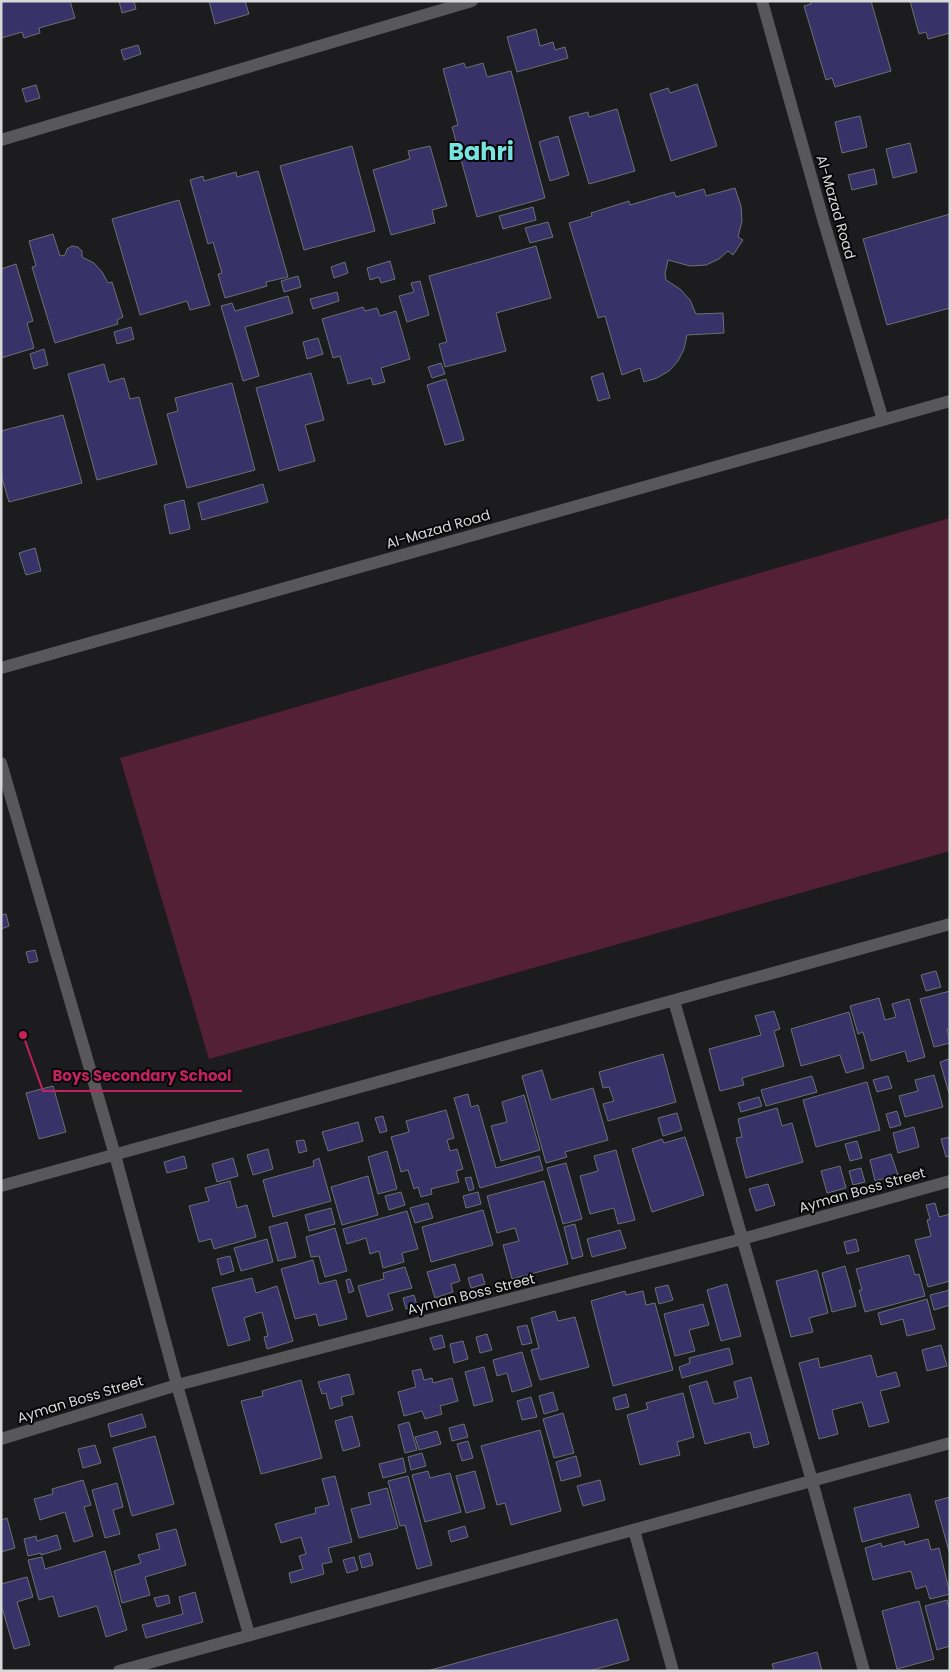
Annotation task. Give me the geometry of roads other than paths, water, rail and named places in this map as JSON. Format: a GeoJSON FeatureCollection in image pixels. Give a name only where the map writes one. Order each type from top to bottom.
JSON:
{"type":"FeatureCollection","features":[{"type":"Feature","properties":{"kind":"street"},"geometry":{"type":"LineString","coordinates":[[1,140],[472,1]]}},
{"type":"Feature","properties":{"kind":"street","name":"Al-Mazad Road"},"geometry":{"type":"LineString","coordinates":[[762,1],[823,219],[884,420]]}},
{"type":"Feature","properties":{"kind":"street","name":"Al-Mazad Road"},"geometry":{"type":"LineString","coordinates":[[1,668],[950,402]]}},
{"type":"Feature","properties":{"kind":"street"},"geometry":{"type":"LineString","coordinates":[[1,763],[115,1155],[177,1385],[249,1634]]}},
{"type":"Feature","properties":{"kind":"street"},"geometry":{"type":"LineString","coordinates":[[1,1186],[950,924]]}},
{"type":"Feature","properties":{"kind":"street"},"geometry":{"type":"LineString","coordinates":[[674,1000],[812,1481],[864,1671]]}},
{"type":"Feature","properties":{"kind":"street","name":"Ayman Boss Street"},"geometry":{"type":"LineString","coordinates":[[1,1439],[177,1385],[742,1239],[950,1181]]}},
{"type":"Feature","properties":{"kind":"street"},"geometry":{"type":"LineString","coordinates":[[119,1671],[152,1666],[249,1634],[950,1443]]}},
{"type":"Feature","properties":{"kind":"street"},"geometry":{"type":"LineString","coordinates":[[634,1530],[674,1671]]}},
{"type":"Feature","properties":{"kind":"place","name":"Boys Secondary School"},"geometry":{"type":"Point","coordinates":[23,1035]}},
{"type":"Feature","properties":{"kind":"district","name":"Bahri"},"geometry":{"type":"Point","coordinates":[481,151]}}]}
